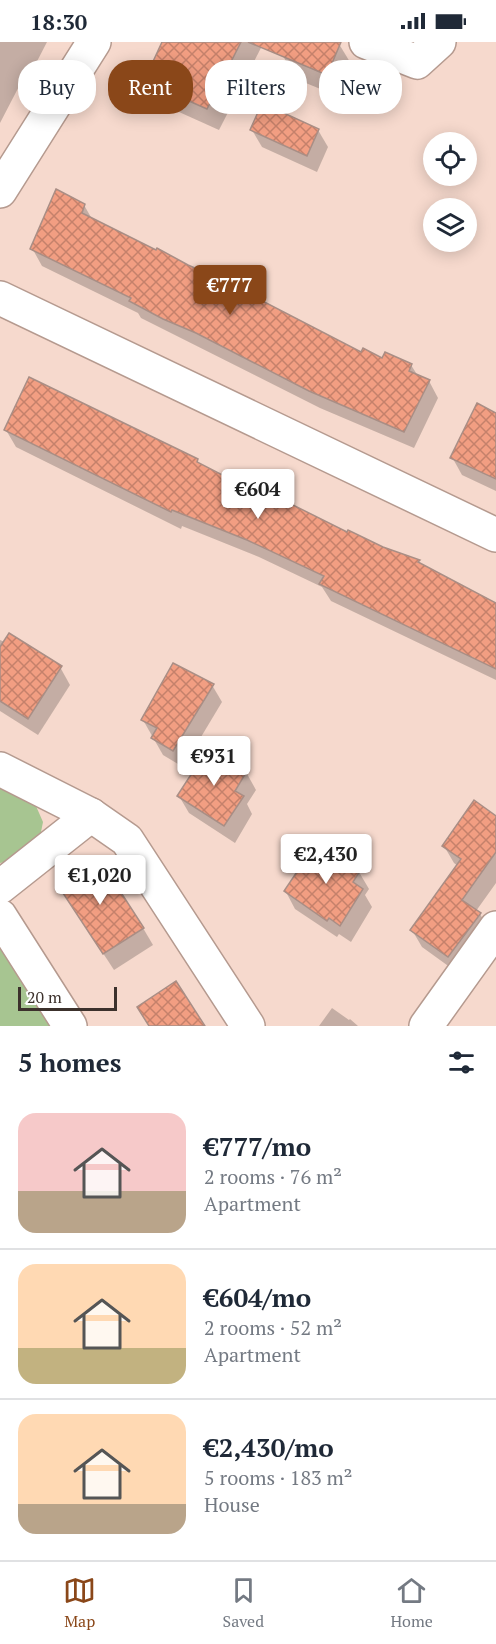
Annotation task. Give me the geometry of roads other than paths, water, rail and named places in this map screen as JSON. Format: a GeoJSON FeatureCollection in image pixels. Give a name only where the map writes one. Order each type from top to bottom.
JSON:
{"type":"FeatureCollection","features":[{"type":"Feature","properties":{"kind":"street"},"geometry":{"type":"LineString","coordinates":[[0,191],[94,42]]}},
{"type":"Feature","properties":{"kind":"street"},"geometry":{"type":"LineString","coordinates":[[366,42],[417,62],[439,42]]}},
{"type":"Feature","properties":{"kind":"street"},"geometry":{"type":"LineString","coordinates":[[0,298],[496,535]]}},
{"type":"Feature","properties":{"kind":"street"},"geometry":{"type":"LineString","coordinates":[[0,769],[91,815],[127,840],[248,1026]]}},
{"type":"Feature","properties":{"kind":"street"},"geometry":{"type":"LineString","coordinates":[[0,887],[91,815]]}},
{"type":"Feature","properties":{"kind":"street"},"geometry":{"type":"LineString","coordinates":[[0,916],[70,1026]]}},
{"type":"Feature","properties":{"kind":"street"},"geometry":{"type":"LineString","coordinates":[[426,1026],[496,928]]}}]}
